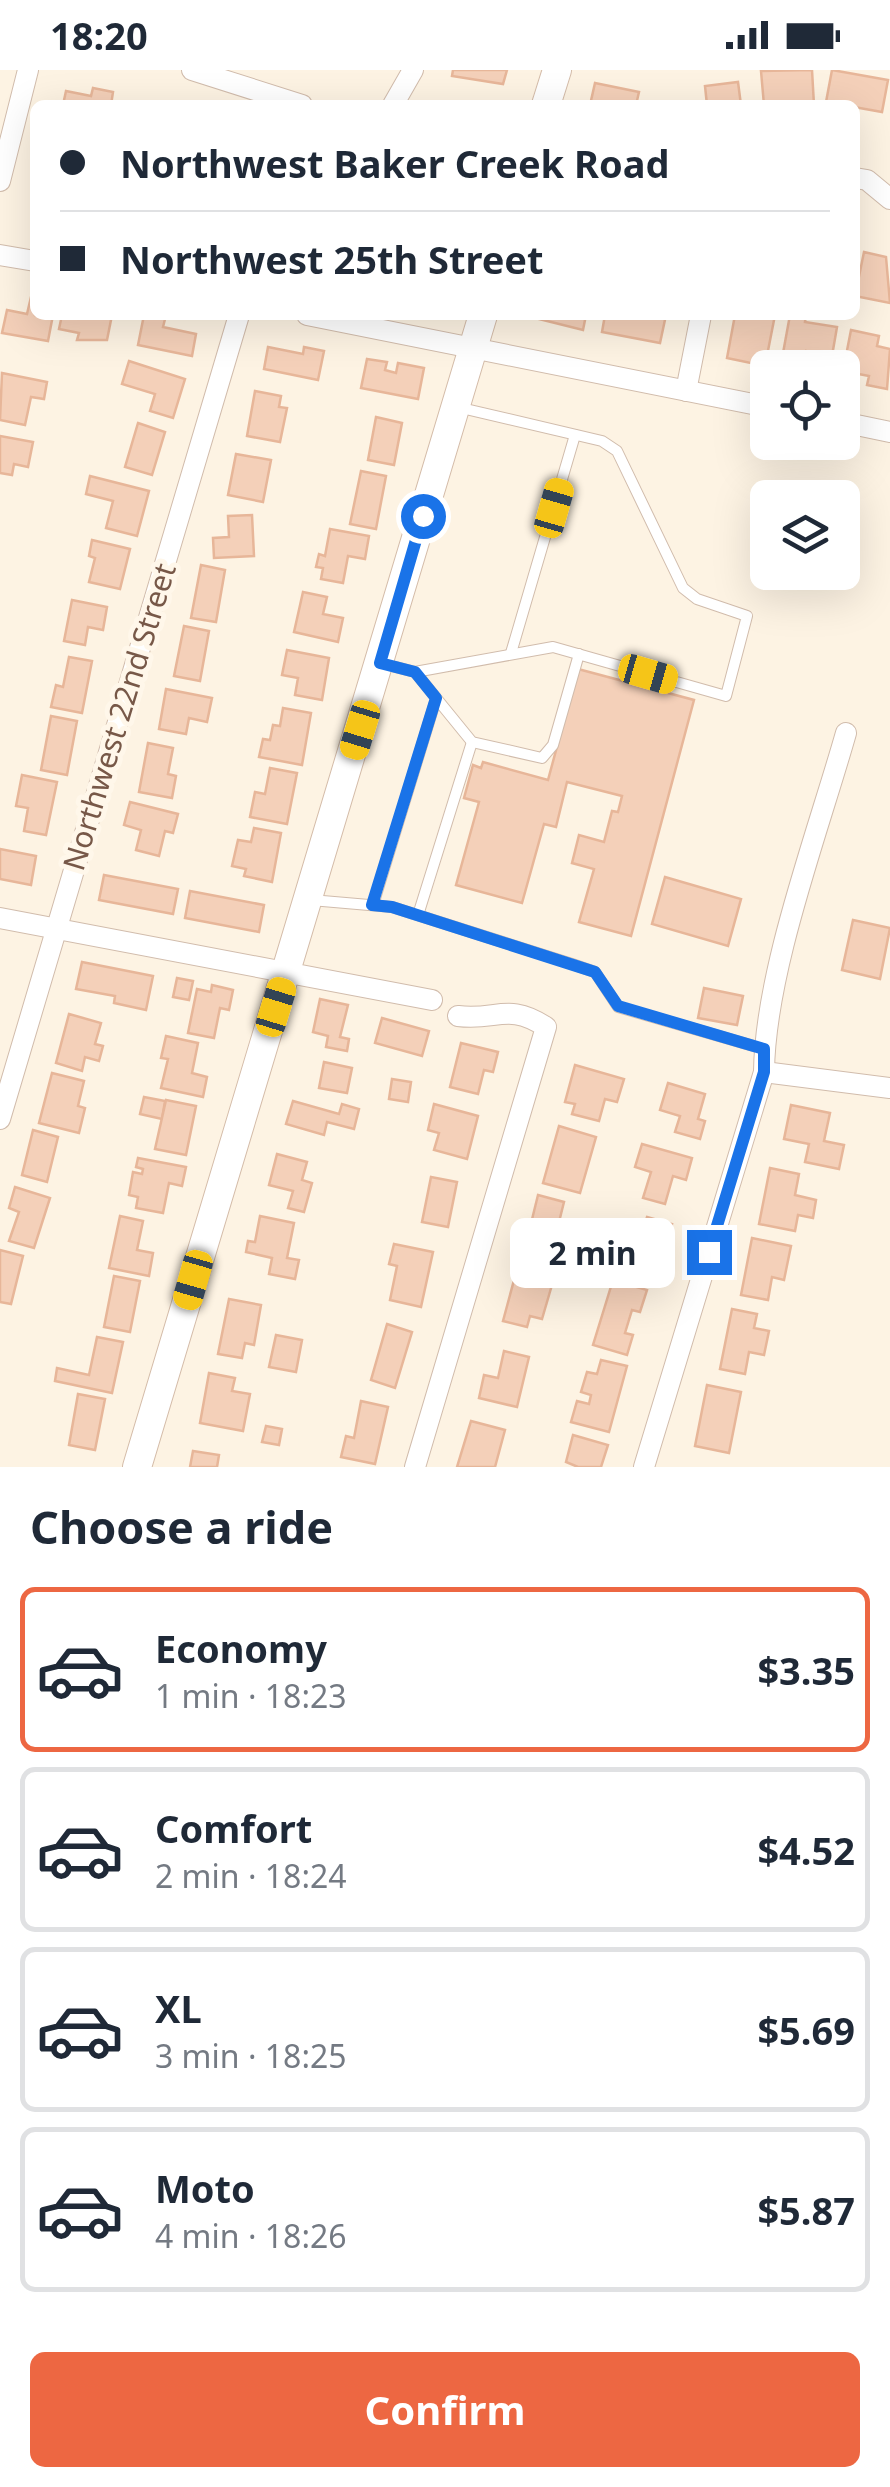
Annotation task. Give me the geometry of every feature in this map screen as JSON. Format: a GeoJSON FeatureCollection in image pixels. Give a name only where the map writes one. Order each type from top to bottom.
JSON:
{"type":"FeatureCollection","features":[{"type":"Feature","properties":{"kind":"main road"},"geometry":{"type":"LineString","coordinates":[[548,100],[557,70]]}},
{"type":"Feature","properties":{"kind":"main road"},"geometry":{"type":"LineString","coordinates":[[137,1467],[482,320]]}},
{"type":"Feature","properties":{"kind":"street"},"geometry":{"type":"LineString","coordinates":[[0,180],[28,70]]}},
{"type":"Feature","properties":{"kind":"street"},"geometry":{"type":"LineString","coordinates":[[192,70],[286,100]]}},
{"type":"Feature","properties":{"kind":"street"},"geometry":{"type":"LineString","coordinates":[[396,100],[413,70]]}},
{"type":"Feature","properties":{"kind":"street"},"geometry":{"type":"LineString","coordinates":[[860,179],[890,198]]}},
{"type":"Feature","properties":{"kind":"street"},"geometry":{"type":"LineString","coordinates":[[0,254],[30,261]]}},
{"type":"Feature","properties":{"kind":"street","name":"Northwest 22nd Street"},"geometry":{"type":"LineString","coordinates":[[0,1119],[238,320]]}},
{"type":"Feature","properties":{"kind":"street"},"geometry":{"type":"LineString","coordinates":[[332,320],[750,403]]}},
{"type":"Feature","properties":{"kind":"street"},"geometry":{"type":"LineString","coordinates":[[686,391],[700,320]]}},
{"type":"Feature","properties":{"kind":"street"},"geometry":{"type":"LineString","coordinates":[[860,426],[890,432]]}},
{"type":"Feature","properties":{"kind":"street"},"geometry":{"type":"LineString","coordinates":[[644,1467],[764,1072],[764,1049],[785,949],[846,733]]}},
{"type":"Feature","properties":{"kind":"street"},"geometry":{"type":"LineString","coordinates":[[0,918],[432,1000]]}},
{"type":"Feature","properties":{"kind":"street"},"geometry":{"type":"LineString","coordinates":[[415,1467],[546,1028],[526,1014],[507,1010],[474,1018],[458,1016]]}},
{"type":"Feature","properties":{"kind":"street"},"geometry":{"type":"LineString","coordinates":[[764,1072],[890,1088]]}},
{"type":"Feature","properties":{"kind":"lane"},"geometry":{"type":"LineString","coordinates":[[380,663],[415,672],[553,648],[726,696],[747,616],[696,599],[683,588],[617,450],[575,435],[456,407]]}},
{"type":"Feature","properties":{"kind":"lane"},"geometry":{"type":"LineString","coordinates":[[511,653],[575,435]]}},
{"type":"Feature","properties":{"kind":"lane"},"geometry":{"type":"LineString","coordinates":[[415,672],[472,742],[535,758],[548,755],[578,654]]}},
{"type":"Feature","properties":{"kind":"lane"},"geometry":{"type":"LineString","coordinates":[[372,905],[436,698]]}},
{"type":"Feature","properties":{"kind":"lane"},"geometry":{"type":"LineString","coordinates":[[418,915],[472,742]]}},
{"type":"Feature","properties":{"kind":"lane"},"geometry":{"type":"LineString","coordinates":[[309,900],[372,905],[418,915],[595,972],[618,1006],[764,1049]]}},
{"type":"Feature","properties":{"kind":"building"},"geometry":{"type":"Polygon","coordinates":[[[453,70],[507,70],[503,84],[452,76],[453,70]]]}},
{"type":"Feature","properties":{"kind":"building"},"geometry":{"type":"Polygon","coordinates":[[[812,70],[814,100],[764,100],[761,71],[812,70]]]}},
{"type":"Feature","properties":{"kind":"building"},"geometry":{"type":"Polygon","coordinates":[[[832,70],[888,80],[882,112],[860,108],[860,100],[826,100],[832,70]]]}},
{"type":"Feature","properties":{"kind":"building"},"geometry":{"type":"Polygon","coordinates":[[[738,82],[740,100],[706,100],[705,86],[738,82]]]}},
{"type":"Feature","properties":{"kind":"building"},"geometry":{"type":"Polygon","coordinates":[[[595,83],[639,92],[637,100],[591,100],[595,83]]]}},
{"type":"Feature","properties":{"kind":"building"},"geometry":{"type":"Polygon","coordinates":[[[93,88],[113,92],[112,100],[64,100],[66,91],[91,96],[93,88]]]}},
{"type":"Feature","properties":{"kind":"building"},"geometry":{"type":"Polygon","coordinates":[[[864,252],[886,257],[890,303],[860,297],[864,252]]]}},
{"type":"Feature","properties":{"kind":"building"},"geometry":{"type":"Polygon","coordinates":[[[30,301],[30,320],[52,320],[48,341],[2,333],[7,310],[27,314],[30,301]]]}},
{"type":"Feature","properties":{"kind":"building"},"geometry":{"type":"Polygon","coordinates":[[[61,320],[111,320],[107,340],[77,340],[79,333],[59,329],[61,320]]]}},
{"type":"Feature","properties":{"kind":"building"},"geometry":{"type":"Polygon","coordinates":[[[143,320],[165,320],[163,327],[196,334],[192,356],[138,345],[143,320]]]}},
{"type":"Feature","properties":{"kind":"building"},"geometry":{"type":"Polygon","coordinates":[[[543,320],[585,320],[583,330],[543,320]]]}},
{"type":"Feature","properties":{"kind":"building"},"geometry":{"type":"Polygon","coordinates":[[[604,320],[665,320],[660,343],[602,332],[604,320]]]}},
{"type":"Feature","properties":{"kind":"building"},"geometry":{"type":"Polygon","coordinates":[[[734,320],[774,320],[768,350],[750,350],[750,363],[727,358],[734,320]]]}},
{"type":"Feature","properties":{"kind":"building"},"geometry":{"type":"Polygon","coordinates":[[[789,320],[837,327],[833,350],[784,350],[789,320]]]}},
{"type":"Feature","properties":{"kind":"building"},"geometry":{"type":"Polygon","coordinates":[[[851,330],[879,336],[877,346],[890,349],[887,389],[867,385],[869,376],[860,374],[860,350],[847,350],[851,330]]]}},
{"type":"Feature","properties":{"kind":"building"},"geometry":{"type":"Polygon","coordinates":[[[268,347],[303,354],[304,347],[324,351],[318,380],[264,369],[268,347]]]}},
{"type":"Feature","properties":{"kind":"building"},"geometry":{"type":"Polygon","coordinates":[[[367,359],[387,362],[385,370],[396,373],[398,363],[424,368],[418,399],[361,388],[367,359]]]}},
{"type":"Feature","properties":{"kind":"building"},"geometry":{"type":"Polygon","coordinates":[[[129,361],[185,379],[173,418],[150,411],[155,394],[122,384],[129,361]]]}},
{"type":"Feature","properties":{"kind":"building"},"geometry":{"type":"Polygon","coordinates":[[[2,373],[47,382],[44,399],[31,397],[25,425],[0,420],[2,373]]]}},
{"type":"Feature","properties":{"kind":"building"},"geometry":{"type":"Polygon","coordinates":[[[255,391],[281,396],[279,407],[287,408],[280,442],[247,436],[255,391]]]}},
{"type":"Feature","properties":{"kind":"building"},"geometry":{"type":"Polygon","coordinates":[[[376,417],[402,423],[394,465],[368,460],[376,417]]]}},
{"type":"Feature","properties":{"kind":"building"},"geometry":{"type":"Polygon","coordinates":[[[138,423],[165,432],[152,475],[125,467],[138,423]]]}},
{"type":"Feature","properties":{"kind":"building"},"geometry":{"type":"Polygon","coordinates":[[[0,436],[33,442],[28,467],[14,464],[12,475],[0,473],[0,436]]]}},
{"type":"Feature","properties":{"kind":"building"},"geometry":{"type":"Polygon","coordinates":[[[236,454],[271,460],[263,502],[228,495],[236,454]]]}},
{"type":"Feature","properties":{"kind":"building"},"geometry":{"type":"Polygon","coordinates":[[[361,471],[386,476],[376,529],[350,524],[361,471]]]}},
{"type":"Feature","properties":{"kind":"building"},"geometry":{"type":"Polygon","coordinates":[[[90,476],[149,491],[137,536],[106,528],[113,501],[86,494],[90,476]]]}},
{"type":"Feature","properties":{"kind":"building"},"geometry":{"type":"Polygon","coordinates":[[[252,515],[254,556],[214,558],[213,538],[229,537],[228,516],[252,515]]]}},
{"type":"Feature","properties":{"kind":"building"},"geometry":{"type":"Polygon","coordinates":[[[330,529],[369,536],[365,559],[348,556],[343,583],[321,579],[323,568],[316,567],[319,554],[325,556],[330,529]]]}},
{"type":"Feature","properties":{"kind":"building"},"geometry":{"type":"Polygon","coordinates":[[[92,540],[130,549],[120,589],[89,582],[95,558],[89,556],[92,540]]]}},
{"type":"Feature","properties":{"kind":"building"},"geometry":{"type":"Polygon","coordinates":[[[201,565],[225,570],[216,622],[191,618],[201,565]]]}},
{"type":"Feature","properties":{"kind":"building"},"geometry":{"type":"Polygon","coordinates":[[[303,592],[327,597],[323,614],[343,618],[338,642],[294,632],[303,592]]]}},
{"type":"Feature","properties":{"kind":"building"},"geometry":{"type":"Polygon","coordinates":[[[72,600],[107,607],[103,630],[88,627],[85,645],[64,641],[72,600]]]}},
{"type":"Feature","properties":{"kind":"building"},"geometry":{"type":"Polygon","coordinates":[[[184,626],[209,631],[200,681],[174,676],[184,626]]]}},
{"type":"Feature","properties":{"kind":"building"},"geometry":{"type":"Polygon","coordinates":[[[287,650],[329,658],[322,700],[295,695],[298,678],[282,675],[287,650]]]}},
{"type":"Feature","properties":{"kind":"building"},"geometry":{"type":"Polygon","coordinates":[[[69,657],[92,661],[82,713],[51,707],[56,685],[63,687],[69,657]]]}},
{"type":"Feature","properties":{"kind":"building"},"geometry":{"type":"Polygon","coordinates":[[[578,669],[694,700],[631,936],[579,922],[594,869],[572,863],[579,835],[604,842],[612,811],[618,812],[622,796],[567,782],[556,827],[544,824],[522,903],[456,885],[479,802],[464,798],[473,765],[481,768],[483,762],[548,780],[578,669]]]}},
{"type":"Feature","properties":{"kind":"building"},"geometry":{"type":"Polygon","coordinates":[[[166,689],[212,698],[207,722],[189,718],[186,734],[159,729],[166,689]]]}},
{"type":"Feature","properties":{"kind":"building"},"geometry":{"type":"Polygon","coordinates":[[[283,708],[311,713],[302,765],[259,757],[263,739],[270,740],[273,725],[280,726],[283,708]]]}},
{"type":"Feature","properties":{"kind":"building"},"geometry":{"type":"Polygon","coordinates":[[[51,716],[77,721],[67,775],[41,770],[51,716]]]}},
{"type":"Feature","properties":{"kind":"building"},"geometry":{"type":"Polygon","coordinates":[[[148,743],[173,748],[168,774],[176,776],[172,798],[139,792],[148,743]]]}},
{"type":"Feature","properties":{"kind":"building"},"geometry":{"type":"Polygon","coordinates":[[[270,768],[297,773],[287,824],[250,817],[255,792],[265,794],[270,768]]]}},
{"type":"Feature","properties":{"kind":"building"},"geometry":{"type":"Polygon","coordinates":[[[22,775],[57,782],[46,835],[24,831],[28,808],[16,806],[22,775]]]}},
{"type":"Feature","properties":{"kind":"building"},"geometry":{"type":"Polygon","coordinates":[[[130,802],[178,814],[173,833],[165,831],[159,856],[136,850],[141,830],[124,825],[130,802]]]}},
{"type":"Feature","properties":{"kind":"building"},"geometry":{"type":"Polygon","coordinates":[[[254,828],[281,833],[272,882],[244,876],[246,869],[232,866],[238,840],[251,842],[254,828]]]}},
{"type":"Feature","properties":{"kind":"building"},"geometry":{"type":"Polygon","coordinates":[[[0,849],[36,856],[31,885],[0,879],[0,849]]]}},
{"type":"Feature","properties":{"kind":"building"},"geometry":{"type":"Polygon","coordinates":[[[104,875],[178,889],[173,914],[99,900],[104,875]]]}},
{"type":"Feature","properties":{"kind":"building"},"geometry":{"type":"Polygon","coordinates":[[[665,877],[741,899],[728,946],[652,924],[665,877]]]}},
{"type":"Feature","properties":{"kind":"building"},"geometry":{"type":"Polygon","coordinates":[[[190,891],[264,905],[259,932],[185,918],[190,891]]]}},
{"type":"Feature","properties":{"kind":"building"},"geometry":{"type":"Polygon","coordinates":[[[853,920],[890,928],[880,979],[842,970],[853,920]]]}},
{"type":"Feature","properties":{"kind":"building"},"geometry":{"type":"Polygon","coordinates":[[[82,962],[153,976],[146,1010],[114,1003],[115,996],[76,989],[82,962]]]}},
{"type":"Feature","properties":{"kind":"building"},"geometry":{"type":"Polygon","coordinates":[[[177,978],[193,981],[189,1000],[173,997],[177,978]]]}},
{"type":"Feature","properties":{"kind":"building"},"geometry":{"type":"Polygon","coordinates":[[[212,985],[233,990],[229,1010],[220,1008],[214,1038],[188,1033],[197,989],[211,992],[212,985]]]}},
{"type":"Feature","properties":{"kind":"building"},"geometry":{"type":"Polygon","coordinates":[[[704,988],[743,996],[737,1025],[698,1018],[704,988]]]}},
{"type":"Feature","properties":{"kind":"building"},"geometry":{"type":"Polygon","coordinates":[[[320,999],[348,1005],[340,1037],[349,1039],[347,1051],[326,1047],[328,1036],[313,1032],[320,999]]]}},
{"type":"Feature","properties":{"kind":"building"},"geometry":{"type":"Polygon","coordinates":[[[69,1014],[101,1023],[95,1044],[103,1046],[99,1061],[85,1057],[82,1071],[56,1063],[69,1014]]]}},
{"type":"Feature","properties":{"kind":"building"},"geometry":{"type":"Polygon","coordinates":[[[382,1018],[429,1031],[422,1056],[375,1043],[382,1018]]]}},
{"type":"Feature","properties":{"kind":"building"},"geometry":{"type":"Polygon","coordinates":[[[166,1036],[198,1043],[192,1073],[207,1077],[203,1097],[161,1088],[168,1059],[161,1058],[166,1036]]]}},
{"type":"Feature","properties":{"kind":"building"},"geometry":{"type":"Polygon","coordinates":[[[461,1043],[498,1052],[493,1072],[484,1070],[478,1094],[450,1087],[461,1043]]]}},
{"type":"Feature","properties":{"kind":"building"},"geometry":{"type":"Polygon","coordinates":[[[324,1062],[352,1068],[347,1093],[319,1088],[324,1062]]]}},
{"type":"Feature","properties":{"kind":"building"},"geometry":{"type":"Polygon","coordinates":[[[575,1065],[624,1079],[617,1102],[605,1099],[599,1121],[572,1114],[575,1104],[565,1102],[575,1065]]]}},
{"type":"Feature","properties":{"kind":"building"},"geometry":{"type":"Polygon","coordinates":[[[52,1073],[84,1081],[78,1106],[85,1108],[79,1133],[39,1123],[52,1073]]]}},
{"type":"Feature","properties":{"kind":"building"},"geometry":{"type":"Polygon","coordinates":[[[392,1079],[411,1082],[408,1102],[389,1099],[392,1079]]]}},
{"type":"Feature","properties":{"kind":"building"},"geometry":{"type":"Polygon","coordinates":[[[668,1083],[705,1094],[698,1119],[705,1121],[700,1139],[675,1132],[680,1116],[660,1110],[668,1083]]]}},
{"type":"Feature","properties":{"kind":"building"},"geometry":{"type":"Polygon","coordinates":[[[144,1097],[165,1101],[162,1119],[140,1114],[144,1097]]]}},
{"type":"Feature","properties":{"kind":"building"},"geometry":{"type":"Polygon","coordinates":[[[166,1100],[196,1106],[186,1155],[155,1149],[166,1100]]]}},
{"type":"Feature","properties":{"kind":"building"},"geometry":{"type":"Polygon","coordinates":[[[293,1101],[339,1114],[342,1104],[359,1109],[354,1129],[327,1122],[324,1135],[286,1124],[293,1101]]]}},
{"type":"Feature","properties":{"kind":"building"},"geometry":{"type":"Polygon","coordinates":[[[434,1104],[478,1116],[467,1159],[434,1150],[439,1133],[428,1130],[434,1104]]]}},
{"type":"Feature","properties":{"kind":"building"},"geometry":{"type":"Polygon","coordinates":[[[791,1105],[830,1113],[824,1141],[844,1145],[839,1169],[805,1162],[809,1144],[784,1139],[791,1105]]]}},
{"type":"Feature","properties":{"kind":"building"},"geometry":{"type":"Polygon","coordinates":[[[559,1126],[596,1137],[580,1193],[543,1183],[559,1126]]]}},
{"type":"Feature","properties":{"kind":"building"},"geometry":{"type":"Polygon","coordinates":[[[33,1130],[58,1137],[47,1182],[22,1175],[33,1130]]]}},
{"type":"Feature","properties":{"kind":"building"},"geometry":{"type":"Polygon","coordinates":[[[642,1144],[692,1158],[686,1180],[673,1176],[665,1204],[643,1198],[651,1172],[635,1167],[642,1144]]]}},
{"type":"Feature","properties":{"kind":"building"},"geometry":{"type":"Polygon","coordinates":[[[277,1154],[307,1162],[302,1180],[312,1183],[304,1212],[288,1208],[293,1191],[269,1185],[277,1154]]]}},
{"type":"Feature","properties":{"kind":"building"},"geometry":{"type":"Polygon","coordinates":[[[138,1158],[186,1167],[182,1186],[169,1183],[163,1213],[136,1208],[138,1197],[129,1195],[133,1172],[142,1174],[143,1169],[136,1167],[138,1158]]]}},
{"type":"Feature","properties":{"kind":"building"},"geometry":{"type":"Polygon","coordinates":[[[770,1168],[799,1174],[795,1195],[816,1200],[813,1218],[798,1215],[795,1231],[759,1224],[770,1168]]]}},
{"type":"Feature","properties":{"kind":"building"},"geometry":{"type":"Polygon","coordinates":[[[431,1177],[457,1182],[448,1227],[422,1222],[431,1177]]]}},
{"type":"Feature","properties":{"kind":"building"},"geometry":{"type":"Polygon","coordinates":[[[15,1187],[50,1198],[34,1248],[9,1241],[19,1212],[9,1208],[15,1187]]]}},
{"type":"Feature","properties":{"kind":"building"},"geometry":{"type":"Polygon","coordinates":[[[538,1195],[564,1202],[550,1258],[524,1252],[538,1195]]]}},
{"type":"Feature","properties":{"kind":"building"},"geometry":{"type":"Polygon","coordinates":[[[120,1216],[143,1221],[137,1250],[153,1253],[149,1276],[109,1268],[120,1216]]]}},
{"type":"Feature","properties":{"kind":"building"},"geometry":{"type":"Polygon","coordinates":[[[260,1216],[294,1223],[287,1258],[299,1260],[295,1279],[269,1274],[272,1258],[246,1252],[248,1241],[255,1242],[260,1216]]]}},
{"type":"Feature","properties":{"kind":"building"},"geometry":{"type":"Polygon","coordinates":[[[647,1217],[672,1224],[656,1278],[631,1270],[647,1217]]]}},
{"type":"Feature","properties":{"kind":"building"},"geometry":{"type":"Polygon","coordinates":[[[752,1238],[791,1246],[784,1280],[772,1277],[768,1300],[741,1295],[752,1238]]]}},
{"type":"Feature","properties":{"kind":"building"},"geometry":{"type":"Polygon","coordinates":[[[394,1244],[433,1252],[421,1307],[390,1300],[397,1266],[389,1264],[394,1244]]]}},
{"type":"Feature","properties":{"kind":"building"},"geometry":{"type":"Polygon","coordinates":[[[0,1250],[23,1256],[11,1304],[0,1302],[0,1250]]]}},
{"type":"Feature","properties":{"kind":"building"},"geometry":{"type":"Polygon","coordinates":[[[517,1269],[554,1278],[542,1319],[530,1316],[527,1327],[503,1321],[517,1269]]]}},
{"type":"Feature","properties":{"kind":"building"},"geometry":{"type":"Polygon","coordinates":[[[114,1276],[140,1281],[130,1332],[104,1327],[114,1276]]]}},
{"type":"Feature","properties":{"kind":"building"},"geometry":{"type":"Polygon","coordinates":[[[613,1280],[647,1290],[640,1312],[632,1310],[625,1333],[633,1335],[627,1355],[593,1345],[613,1280]]]}},
{"type":"Feature","properties":{"kind":"building"},"geometry":{"type":"Polygon","coordinates":[[[229,1299],[261,1305],[254,1345],[245,1343],[242,1358],[218,1354],[229,1299]]]}},
{"type":"Feature","properties":{"kind":"building"},"geometry":{"type":"Polygon","coordinates":[[[732,1309],[757,1314],[754,1328],[769,1331],[764,1355],[749,1352],[745,1374],[720,1369],[732,1309]]]}},
{"type":"Feature","properties":{"kind":"building"},"geometry":{"type":"Polygon","coordinates":[[[387,1324],[412,1332],[395,1388],[371,1380],[387,1324]]]}},
{"type":"Feature","properties":{"kind":"building"},"geometry":{"type":"Polygon","coordinates":[[[276,1335],[302,1340],[296,1372],[269,1367],[276,1335]]]}},
{"type":"Feature","properties":{"kind":"building"},"geometry":{"type":"Polygon","coordinates":[[[97,1337],[123,1342],[112,1393],[55,1381],[57,1368],[89,1375],[97,1337]]]}},
{"type":"Feature","properties":{"kind":"building"},"geometry":{"type":"Polygon","coordinates":[[[504,1351],[529,1357],[517,1407],[479,1398],[484,1375],[498,1378],[504,1351]]]}},
{"type":"Feature","properties":{"kind":"building"},"geometry":{"type":"Polygon","coordinates":[[[601,1360],[627,1366],[609,1432],[571,1422],[577,1401],[589,1404],[591,1395],[581,1392],[587,1372],[597,1374],[601,1360]]]}},
{"type":"Feature","properties":{"kind":"building"},"geometry":{"type":"Polygon","coordinates":[[[209,1373],[235,1378],[232,1391],[250,1394],[243,1431],[200,1423],[209,1373]]]}},
{"type":"Feature","properties":{"kind":"building"},"geometry":{"type":"Polygon","coordinates":[[[707,1385],[741,1392],[729,1453],[695,1446],[707,1385]]]}},
{"type":"Feature","properties":{"kind":"building"},"geometry":{"type":"Polygon","coordinates":[[[78,1394],[105,1399],[95,1450],[69,1445],[78,1394]]]}},
{"type":"Feature","properties":{"kind":"building"},"geometry":{"type":"Polygon","coordinates":[[[361,1401],[388,1407],[375,1464],[341,1457],[346,1436],[354,1438],[361,1401]]]}},
{"type":"Feature","properties":{"kind":"building"},"geometry":{"type":"Polygon","coordinates":[[[471,1421],[505,1430],[495,1467],[457,1467],[471,1421]]]}},
{"type":"Feature","properties":{"kind":"building"},"geometry":{"type":"Polygon","coordinates":[[[266,1426],[282,1429],[279,1445],[262,1442],[266,1426]]]}},
{"type":"Feature","properties":{"kind":"building"},"geometry":{"type":"Polygon","coordinates":[[[573,1435],[608,1445],[601,1467],[578,1467],[566,1462],[573,1435]]]}},
{"type":"Feature","properties":{"kind":"building"},"geometry":{"type":"Polygon","coordinates":[[[193,1451],[219,1455],[217,1467],[190,1467],[193,1451]]]}},
{"type":"Feature","properties":{"kind":"route"},"geometry":{"type":"LineString","coordinates":[[423,516],[380,663],[415,672],[436,698],[372,905],[392,907],[595,972],[618,1006],[764,1049],[764,1072],[709,1252]]}}]}
